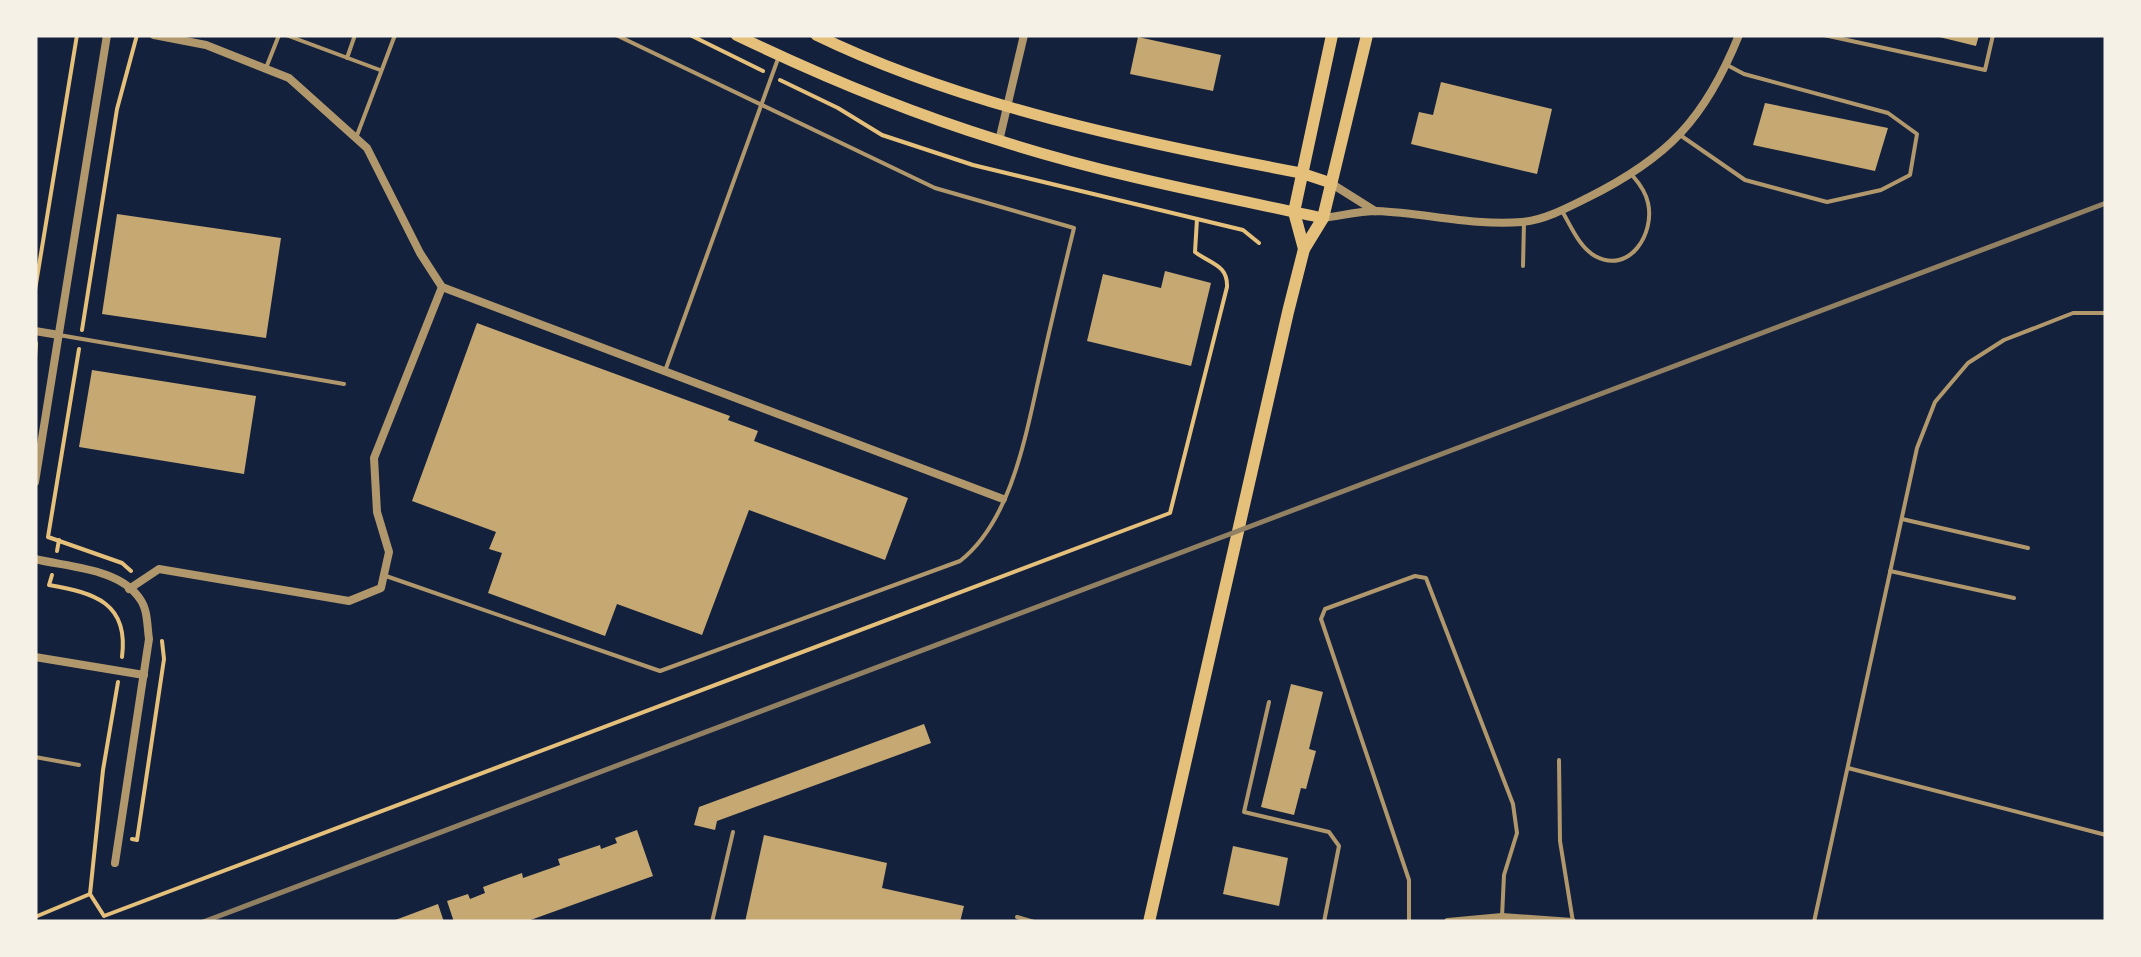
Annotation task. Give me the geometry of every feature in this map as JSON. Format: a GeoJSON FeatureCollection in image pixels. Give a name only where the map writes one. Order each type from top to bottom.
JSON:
{"type":"FeatureCollection","features":[{"type":"Feature","properties":{"kind":"main road"},"geometry":{"type":"LineString","coordinates":[[736,35],[895,104],[999,141],[1097,168],[1323,218]]}},
{"type":"Feature","properties":{"kind":"main road"},"geometry":{"type":"LineString","coordinates":[[816,35],[913,76],[1008,107],[1331,183]]}},
{"type":"Feature","properties":{"kind":"main road"},"geometry":{"type":"LineString","coordinates":[[1304,249],[1294,212],[1332,35]]}},
{"type":"Feature","properties":{"kind":"main road"},"geometry":{"type":"LineString","coordinates":[[1148,922],[1304,249],[1323,218],[1368,35]]}},
{"type":"Feature","properties":{"kind":"street"},"geometry":{"type":"LineString","coordinates":[[35,482],[107,35]]}},
{"type":"Feature","properties":{"kind":"street"},"geometry":{"type":"LineString","coordinates":[[154,35],[206,45],[289,78],[367,148],[420,253],[442,287],[1003,500]]}},
{"type":"Feature","properties":{"kind":"street"},"geometry":{"type":"LineString","coordinates":[[999,141],[1024,35]]}},
{"type":"Feature","properties":{"kind":"street"},"geometry":{"type":"LineString","coordinates":[[1323,218],[1375,211],[1444,220],[1524,222],[1562,211],[1632,175],[1680,136],[1710,99],[1739,35]]}},
{"type":"Feature","properties":{"kind":"street"},"geometry":{"type":"LineString","coordinates":[[1331,183],[1375,211]]}},
{"type":"Feature","properties":{"kind":"street"},"geometry":{"type":"LineString","coordinates":[[129,588],[158,569],[349,601],[381,588],[390,552],[377,512],[374,458],[442,287]]}},
{"type":"Feature","properties":{"kind":"street"},"geometry":{"type":"LineString","coordinates":[[35,331],[59,334]]}},
{"type":"Feature","properties":{"kind":"street"},"geometry":{"type":"LineString","coordinates":[[35,559],[106,575],[140,598],[146,613],[149,639],[115,863]]}},
{"type":"Feature","properties":{"kind":"street"},"geometry":{"type":"LineString","coordinates":[[35,656],[144,675]]}},
{"type":"Feature","properties":{"kind":"street"},"geometry":{"type":"LineString","coordinates":[[1448,922],[1502,917],[1572,922]]}},
{"type":"Feature","properties":{"kind":"lane"},"geometry":{"type":"LineString","coordinates":[[266,69],[278,35]]}},
{"type":"Feature","properties":{"kind":"lane"},"geometry":{"type":"LineString","coordinates":[[286,35],[382,70]]}},
{"type":"Feature","properties":{"kind":"lane"},"geometry":{"type":"LineString","coordinates":[[347,58],[355,35]]}},
{"type":"Feature","properties":{"kind":"lane"},"geometry":{"type":"LineString","coordinates":[[356,138],[395,35]]}},
{"type":"Feature","properties":{"kind":"lane"},"geometry":{"type":"LineString","coordinates":[[384,575],[660,671],[960,560],[976,548],[990,529],[1003,500],[1019,460],[1074,228],[935,188],[616,35]]}},
{"type":"Feature","properties":{"kind":"lane"},"geometry":{"type":"LineString","coordinates":[[1824,35],[1985,70],[1993,35]]}},
{"type":"Feature","properties":{"kind":"lane"},"geometry":{"type":"LineString","coordinates":[[665,372],[780,56]]}},
{"type":"Feature","properties":{"kind":"lane"},"geometry":{"type":"LineString","coordinates":[[1680,136],[1745,180],[1827,202],[1882,190],[1910,175],[1917,134],[1888,112],[1744,74],[1727,65]]}},
{"type":"Feature","properties":{"kind":"lane"},"geometry":{"type":"LineString","coordinates":[[1562,211],[1581,244],[1595,256],[1609,260],[1629,256],[1643,243],[1650,222],[1648,200],[1632,175]]}},
{"type":"Feature","properties":{"kind":"lane"},"geometry":{"type":"LineString","coordinates":[[1523,266],[1524,222]]}},
{"type":"Feature","properties":{"kind":"lane"},"geometry":{"type":"LineString","coordinates":[[1814,922],[1918,448],[1935,402],[1968,364],[2004,340],[2073,313],[2106,313]]}},
{"type":"Feature","properties":{"kind":"lane"},"geometry":{"type":"LineString","coordinates":[[59,334],[344,384]]}},
{"type":"Feature","properties":{"kind":"lane"},"geometry":{"type":"LineString","coordinates":[[1902,519],[2028,548]]}},
{"type":"Feature","properties":{"kind":"lane"},"geometry":{"type":"LineString","coordinates":[[1890,571],[2014,598]]}},
{"type":"Feature","properties":{"kind":"lane"},"geometry":{"type":"LineString","coordinates":[[1410,922],[1409,880],[1321,619],[1325,609],[1415,576],[1426,578],[1513,804],[1516,833],[1504,875],[1502,917]]}},
{"type":"Feature","properties":{"kind":"lane"},"geometry":{"type":"LineString","coordinates":[[1269,702],[1244,812],[1329,832],[1339,846],[1324,922]]}},
{"type":"Feature","properties":{"kind":"lane"},"geometry":{"type":"LineString","coordinates":[[35,757],[80,764]]}},
{"type":"Feature","properties":{"kind":"lane"},"geometry":{"type":"LineString","coordinates":[[1558,760],[1560,841],[1572,922]]}},
{"type":"Feature","properties":{"kind":"lane"},"geometry":{"type":"LineString","coordinates":[[1848,768],[2106,835]]}},
{"type":"Feature","properties":{"kind":"lane"},"geometry":{"type":"LineString","coordinates":[[712,922],[733,832]]}},
{"type":"Feature","properties":{"kind":"lane"},"geometry":{"type":"LineString","coordinates":[[1016,917],[1034,922]]}},
{"type":"Feature","properties":{"kind":"path"},"geometry":{"type":"LineString","coordinates":[[35,290],[77,35]]}},
{"type":"Feature","properties":{"kind":"path"},"geometry":{"type":"LineString","coordinates":[[137,35],[118,109],[48,537],[122,563],[142,580]]}},
{"type":"Feature","properties":{"kind":"path"},"geometry":{"type":"LineString","coordinates":[[690,35],[838,108],[882,135],[974,164],[1243,230],[1258,244]]}},
{"type":"Feature","properties":{"kind":"path"},"geometry":{"type":"LineString","coordinates":[[35,917],[90,894],[103,770],[125,637],[110,606],[96,596],[50,585],[59,540]]}},
{"type":"Feature","properties":{"kind":"path"},"geometry":{"type":"LineString","coordinates":[[96,832],[137,840],[164,659],[161,627]]}},
{"type":"Feature","properties":{"kind":"building"},"geometry":{"type":"Polygon","coordinates":[[[1931,35],[1979,35],[1976,46],[1931,35]]]}},
{"type":"Feature","properties":{"kind":"building"},"geometry":{"type":"Polygon","coordinates":[[[1138,37],[1221,55],[1213,91],[1130,74],[1138,37]]]}},
{"type":"Feature","properties":{"kind":"building"},"geometry":{"type":"Polygon","coordinates":[[[1441,82],[1552,109],[1537,174],[1411,144],[1419,112],[1433,115],[1441,82]]]}},
{"type":"Feature","properties":{"kind":"building"},"geometry":{"type":"Polygon","coordinates":[[[1765,103],[1888,128],[1875,171],[1753,145],[1765,103]]]}},
{"type":"Feature","properties":{"kind":"building"},"geometry":{"type":"Polygon","coordinates":[[[117,214],[281,238],[266,338],[102,314],[117,214]]]}},
{"type":"Feature","properties":{"kind":"building"},"geometry":{"type":"Polygon","coordinates":[[[1165,271],[1211,283],[1191,366],[1087,341],[1103,274],[1161,288],[1165,271]]]}},
{"type":"Feature","properties":{"kind":"building"},"geometry":{"type":"Polygon","coordinates":[[[477,323],[730,416],[728,420],[758,431],[754,441],[908,498],[885,560],[749,510],[702,635],[617,604],[605,636],[488,593],[502,553],[489,549],[496,532],[412,501],[477,323]]]}},
{"type":"Feature","properties":{"kind":"building"},"geometry":{"type":"Polygon","coordinates":[[[92,370],[256,396],[244,474],[79,447],[92,370]]]}},
{"type":"Feature","properties":{"kind":"building"},"geometry":{"type":"Polygon","coordinates":[[[1291,684],[1323,692],[1309,749],[1316,751],[1294,815],[1261,807],[1291,684]]]}},
{"type":"Feature","properties":{"kind":"building"},"geometry":{"type":"Polygon","coordinates":[[[924,724],[931,743],[717,821],[715,830],[694,825],[699,807],[924,724]]]}},
{"type":"Feature","properties":{"kind":"building"},"geometry":{"type":"Polygon","coordinates":[[[637,830],[653,876],[525,922],[454,922],[447,901],[468,894],[470,899],[485,893],[483,887],[560,865],[558,859],[600,845],[601,849],[617,843],[615,838],[637,830]]]}},
{"type":"Feature","properties":{"kind":"building"},"geometry":{"type":"Polygon","coordinates":[[[764,835],[887,863],[882,888],[964,906],[960,922],[745,922],[764,835]]]}},
{"type":"Feature","properties":{"kind":"building"},"geometry":{"type":"Polygon","coordinates":[[[1233,846],[1288,858],[1279,906],[1223,894],[1233,846]]]}},
{"type":"Feature","properties":{"kind":"building"},"geometry":{"type":"Polygon","coordinates":[[[438,904],[444,922],[390,922],[438,904]]]}},
{"type":"Feature","properties":{"kind":"railway"},"geometry":{"type":"LineString","coordinates":[[203,922],[2106,203]]}}]}
